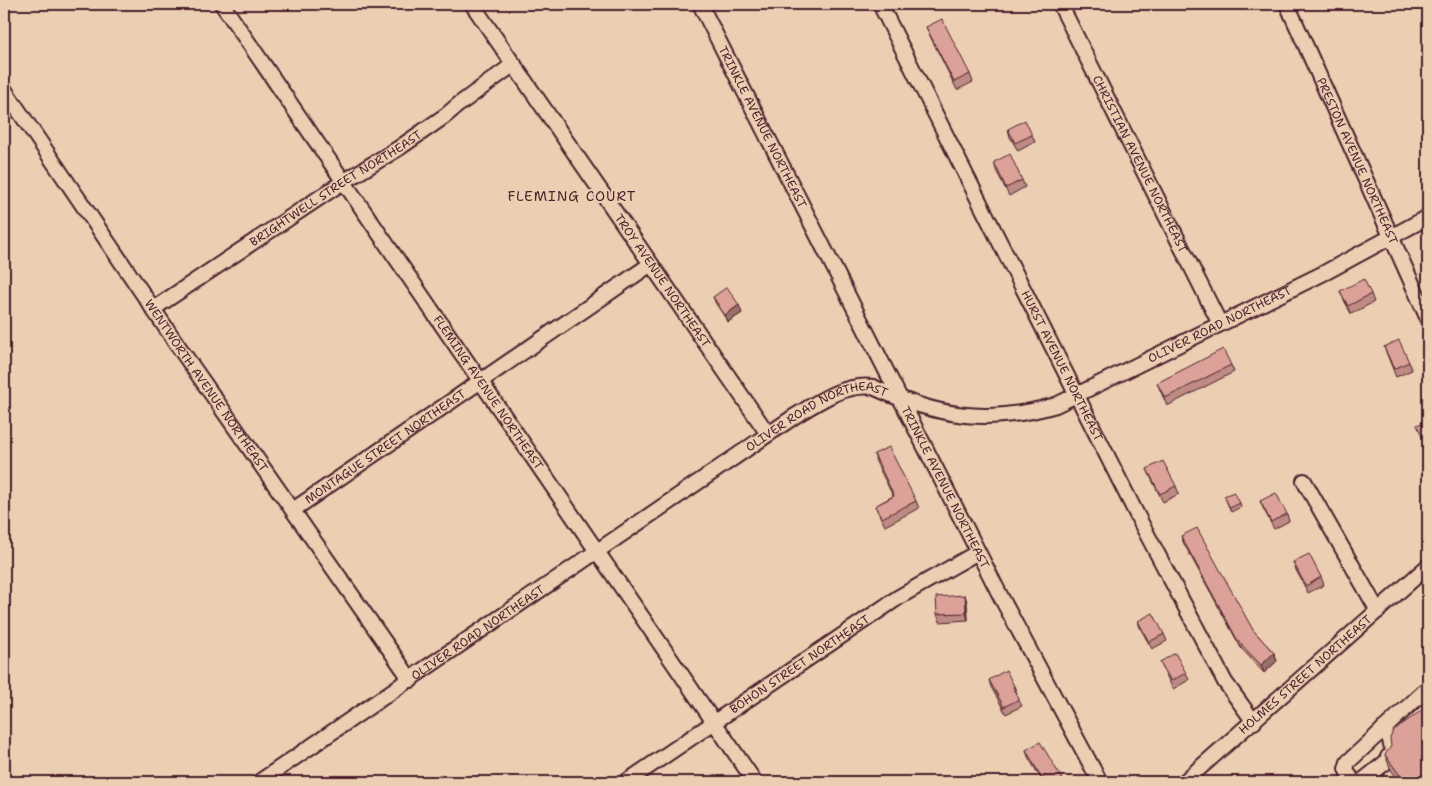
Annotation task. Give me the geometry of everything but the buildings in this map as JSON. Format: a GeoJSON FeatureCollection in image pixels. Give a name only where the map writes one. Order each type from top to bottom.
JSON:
{"type":"FeatureCollection","features":[{"type":"Feature","properties":{"kind":"street","name":"FLEMING AVENUE NORTHEAST"},"geometry":{"type":"LineString","coordinates":[[222,4],[755,782]]}},
{"type":"Feature","properties":{"kind":"street","name":"TROY AVENUE NORTHEAST"},"geometry":{"type":"LineString","coordinates":[[472,4],[768,434]]}},
{"type":"Feature","properties":{"kind":"street","name":"TRINKLE AVENUE NORTHEAST"},"geometry":{"type":"LineString","coordinates":[[700,4],[899,399],[1100,782]]}},
{"type":"Feature","properties":{"kind":"street","name":"HURST AVENUE NORTHEAST"},"geometry":{"type":"LineString","coordinates":[[880,4],[1139,519],[1225,682],[1254,722]]}},
{"type":"Feature","properties":{"kind":"street","name":"CHRISTIAN AVENUE NORTHEAST"},"geometry":{"type":"LineString","coordinates":[[1060,4],[1220,324]]}},
{"type":"Feature","properties":{"kind":"street","name":"PRESTON AVENUE NORTHEAST"},"geometry":{"type":"LineString","coordinates":[[1286,4],[1428,319]]}},
{"type":"Feature","properties":{"kind":"street","name":"BRIGHTWELL STREET NORTHEAST"},"geometry":{"type":"LineString","coordinates":[[153,309],[445,116],[458,104],[514,64]]}},
{"type":"Feature","properties":{"kind":"street","name":"WENTWORTH AVENUE NORTHEAST"},"geometry":{"type":"LineString","coordinates":[[4,89],[153,309],[411,680]]}},
{"type":"Feature","properties":{"kind":"street","name":"OLIVER ROAD NORTHEAST"},"geometry":{"type":"LineString","coordinates":[[259,782],[411,680],[768,434],[817,403],[856,386],[873,387],[899,399],[931,409],[988,417],[1030,412],[1077,396],[1391,238],[1428,217]]}},
{"type":"Feature","properties":{"kind":"street","name":"MONTAGUE STREET NORTHEAST"},"geometry":{"type":"LineString","coordinates":[[293,510],[481,383],[506,362],[651,264]]}},
{"type":"Feature","properties":{"kind":"street"},"geometry":{"type":"LineString","coordinates":[[1304,481],[1378,611]]}},
{"type":"Feature","properties":{"kind":"street","name":"BOHON STREET NORTHEAST"},"geometry":{"type":"LineString","coordinates":[[626,782],[899,597],[978,552]]}},
{"type":"Feature","properties":{"kind":"street","name":"HOLMES STREET NORTHEAST"},"geometry":{"type":"LineString","coordinates":[[1184,782],[1428,566]]}},
{"type":"Feature","properties":{"kind":"street"},"geometry":{"type":"LineString","coordinates":[[1352,782],[1346,769],[1348,762],[1428,688]]}},
{"type":"Feature","properties":{"kind":"street"},"geometry":{"type":"LineString","coordinates":[[1361,782],[1386,762],[1390,751],[1390,739],[1383,730]]}},
{"type":"Feature","properties":{"kind":"district","name":"FLEMING COURT"},"geometry":{"type":"Point","coordinates":[572,196]}}]}
